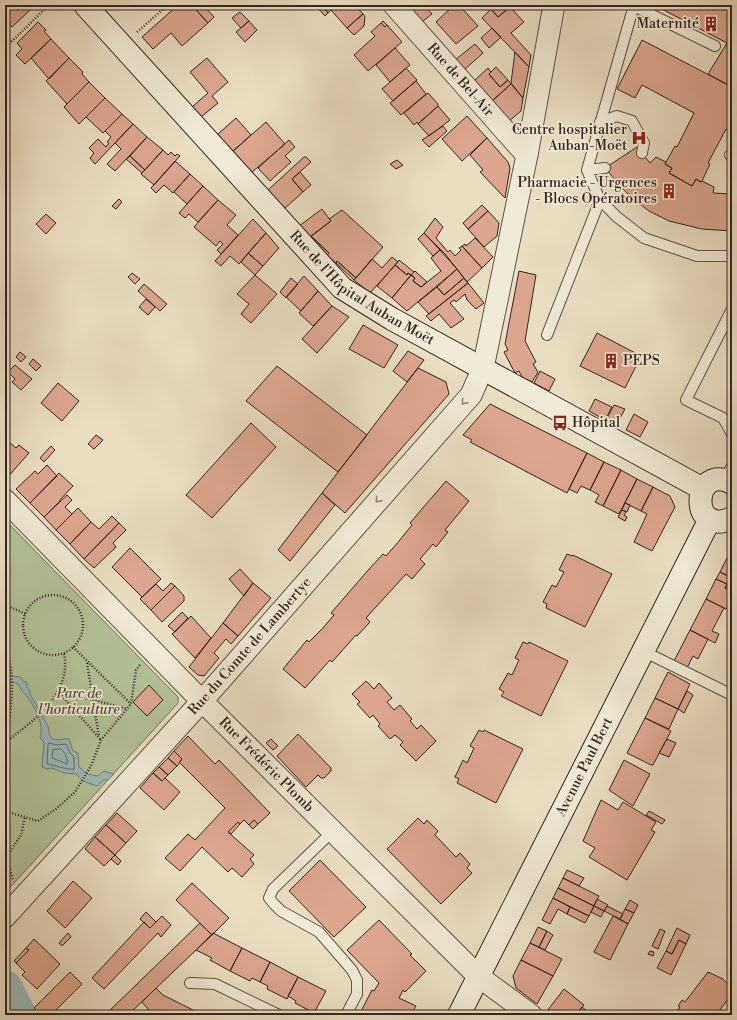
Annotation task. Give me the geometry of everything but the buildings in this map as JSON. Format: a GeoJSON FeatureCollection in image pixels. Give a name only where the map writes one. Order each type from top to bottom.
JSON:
{"type":"FeatureCollection","features":[{"type":"Feature","properties":{"kind":"main road","name":"Rue de l'Hôpital Auban Moët"},"geometry":{"type":"LineString","coordinates":[[85,5],[342,288],[392,319],[703,489]]}},
{"type":"Feature","properties":{"kind":"main road"},"geometry":{"type":"LineString","coordinates":[[730,477],[709,483],[703,489],[700,496],[700,505],[702,512],[710,519],[725,521],[732,518]]}},
{"type":"Feature","properties":{"kind":"main road","name":"Avenue Paul Bert"},"geometry":{"type":"LineString","coordinates":[[459,1015],[710,519]]}},
{"type":"Feature","properties":{"kind":"street","name":"Rue de Bel-Air"},"geometry":{"type":"LineString","coordinates":[[394,5],[527,155]]}},
{"type":"Feature","properties":{"kind":"street","name":"Rue du Comte de Lambertye"},"geometry":{"type":"LineString","coordinates":[[5,916],[202,701],[471,395],[482,368],[527,155],[554,5]]}},
{"type":"Feature","properties":{"kind":"street","name":"Rue Frédéric Plomb"},"geometry":{"type":"LineString","coordinates":[[5,500],[202,701],[478,976],[531,1015]]}},
{"type":"Feature","properties":{"kind":"lane"},"geometry":{"type":"LineString","coordinates":[[715,46],[634,6],[587,170],[600,200],[617,217],[644,238],[696,256],[732,256]]}},
{"type":"Feature","properties":{"kind":"lane"},"geometry":{"type":"LineString","coordinates":[[600,122],[618,116],[632,121],[644,143],[642,153]]}},
{"type":"Feature","properties":{"kind":"lane"},"geometry":{"type":"LineString","coordinates":[[587,170],[605,168]]}},
{"type":"Feature","properties":{"kind":"lane"},"geometry":{"type":"LineString","coordinates":[[547,335],[600,200]]}},
{"type":"Feature","properties":{"kind":"lane"},"geometry":{"type":"LineString","coordinates":[[732,308],[686,400],[723,418],[732,434]]}},
{"type":"Feature","properties":{"kind":"lane"},"geometry":{"type":"LineString","coordinates":[[643,651],[732,696]]}},
{"type":"Feature","properties":{"kind":"lane"},"geometry":{"type":"LineString","coordinates":[[332,831],[273,889],[269,898],[281,911],[319,932],[352,970],[357,980],[357,994],[346,1015]]}},
{"type":"Feature","properties":{"kind":"lane"},"geometry":{"type":"LineString","coordinates":[[190,983],[215,984],[279,1015]]}},
{"type":"Feature","properties":{"kind":"path"},"geometry":{"type":"LineString","coordinates":[[5,48],[49,5]]}},
{"type":"Feature","properties":{"kind":"path"},"geometry":{"type":"LineString","coordinates":[[122,46],[168,5]]}},
{"type":"Feature","properties":{"kind":"path"},"geometry":{"type":"LineString","coordinates":[[59,596],[69,600],[76,606],[81,615],[83,625],[81,635],[73,647],[64,653],[49,655],[33,648],[25,635],[24,618],[32,604],[44,597],[59,596]]}},
{"type":"Feature","properties":{"kind":"path"},"geometry":{"type":"LineString","coordinates":[[5,605],[26,614]]}},
{"type":"Feature","properties":{"kind":"path"},"geometry":{"type":"LineString","coordinates":[[73,647],[86,662],[131,704]]}},
{"type":"Feature","properties":{"kind":"path"},"geometry":{"type":"LineString","coordinates":[[5,653],[8,657],[12,672],[12,686],[5,745]]}},
{"type":"Feature","properties":{"kind":"path"},"geometry":{"type":"LineString","coordinates":[[6,740],[44,712],[64,679],[66,667],[64,653]]}},
{"type":"Feature","properties":{"kind":"path"},"geometry":{"type":"LineString","coordinates":[[86,662],[99,737]]}},
{"type":"Feature","properties":{"kind":"path"},"geometry":{"type":"LineString","coordinates":[[5,808],[11,813],[38,821],[56,809],[75,792],[91,766],[101,740],[131,704],[136,670],[143,662]]}},
{"type":"Feature","properties":{"kind":"path"},"geometry":{"type":"LineString","coordinates":[[58,690],[127,709]]}},
{"type":"Feature","properties":{"kind":"path"},"geometry":{"type":"LineString","coordinates":[[58,690],[101,740]]}},
{"type":"Feature","properties":{"kind":"path"},"geometry":{"type":"LineString","coordinates":[[14,882],[6,858],[21,835],[25,817]]}},
{"type":"Feature","properties":{"kind":"green space","name":"Parc de l'horticulture"},"geometry":{"type":"Polygon","coordinates":[[[5,520],[178,697],[178,703],[5,893],[5,520]]]}},
{"type":"Feature","properties":{"kind":"water"},"geometry":{"type":"Polygon","coordinates":[[[5,675],[20,677],[24,682],[27,682],[27,688],[30,690],[30,694],[48,726],[50,736],[55,740],[69,739],[73,751],[78,753],[79,767],[87,774],[98,776],[104,771],[114,774],[108,780],[104,780],[97,786],[83,781],[76,774],[64,773],[52,768],[47,769],[42,767],[44,743],[40,737],[41,727],[38,715],[18,684],[5,681],[5,675]]]}},
{"type":"Feature","properties":{"kind":"waterway"},"geometry":{"type":"LineString","coordinates":[[5,988],[19,1015]]}},
{"type":"Feature","properties":{"kind":"place","name":"Maternité"},"geometry":{"type":"Point","coordinates":[711,24]}},
{"type":"Feature","properties":{"kind":"place","name":"Centre hospitalier Auban-Moët"},"geometry":{"type":"Point","coordinates":[639,138]}},
{"type":"Feature","properties":{"kind":"place","name":"Pharmacie - Urgences - Blocs Opératoires"},"geometry":{"type":"Point","coordinates":[669,191]}},
{"type":"Feature","properties":{"kind":"place","name":"PEPS"},"geometry":{"type":"Point","coordinates":[611,361]}},
{"type":"Feature","properties":{"kind":"place","name":"Hôpital"},"geometry":{"type":"Point","coordinates":[560,423]}}]}
